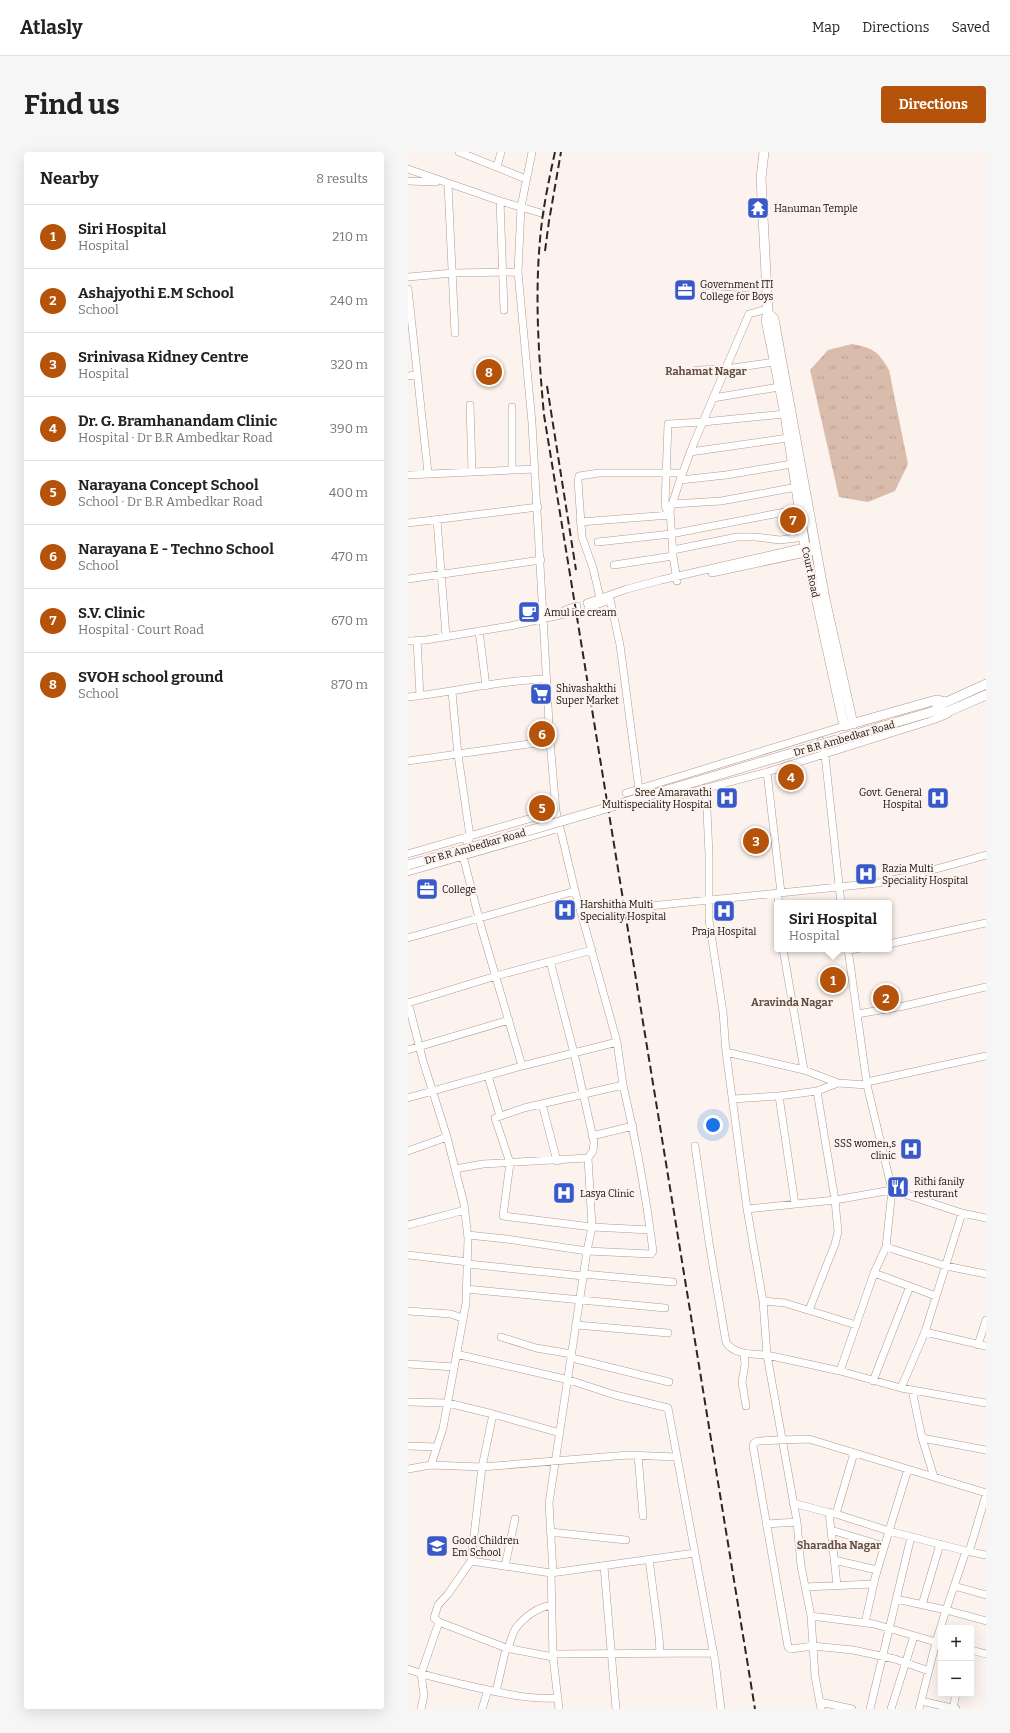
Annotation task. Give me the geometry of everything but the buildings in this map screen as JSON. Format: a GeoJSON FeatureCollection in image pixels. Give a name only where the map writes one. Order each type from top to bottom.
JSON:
{"type":"FeatureCollection","features":[{"type":"Feature","properties":{"kind":"street"},"geometry":{"type":"LineString","coordinates":[[459,152],[474,155],[526,179]]}},
{"type":"Feature","properties":{"kind":"street"},"geometry":{"type":"LineString","coordinates":[[498,167],[501,152]]}},
{"type":"Feature","properties":{"kind":"street"},"geometry":{"type":"LineString","coordinates":[[468,1235],[587,1250],[651,1254],[653,1251],[633,1126],[623,1085],[617,1042],[575,891],[556,811],[550,741],[538,507],[518,272],[521,207],[532,152]]}},
{"type":"Feature","properties":{"kind":"street","name":"Court Road"},"geometry":{"type":"LineString","coordinates":[[764,152],[761,178],[765,240],[767,297],[766,320],[785,414],[804,537],[811,549]]}},
{"type":"Feature","properties":{"kind":"street"},"geometry":{"type":"LineString","coordinates":[[408,169],[445,183],[541,213]]}},
{"type":"Feature","properties":{"kind":"street"},"geometry":{"type":"LineString","coordinates":[[408,182],[445,183]]}},
{"type":"Feature","properties":{"kind":"street"},"geometry":{"type":"LineString","coordinates":[[445,183],[453,273],[455,334]]}},
{"type":"Feature","properties":{"kind":"street"},"geometry":{"type":"LineString","coordinates":[[500,201],[504,310]]}},
{"type":"Feature","properties":{"kind":"street"},"geometry":{"type":"LineString","coordinates":[[408,277],[453,273],[518,272]]}},
{"type":"Feature","properties":{"kind":"street"},"geometry":{"type":"LineString","coordinates":[[408,289],[428,473]]}},
{"type":"Feature","properties":{"kind":"street"},"geometry":{"type":"LineString","coordinates":[[708,293],[767,297]]}},
{"type":"Feature","properties":{"kind":"street"},"geometry":{"type":"LineString","coordinates":[[677,579],[671,534],[671,510],[682,473],[749,314],[767,311]]}},
{"type":"Feature","properties":{"kind":"street","name":"Court Road"},"geometry":{"type":"LineString","coordinates":[[767,311],[774,319],[811,549],[848,725]]}},
{"type":"Feature","properties":{"kind":"street"},"geometry":{"type":"LineString","coordinates":[[697,370],[726,369],[774,362]]}},
{"type":"Feature","properties":{"kind":"street"},"geometry":{"type":"LineString","coordinates":[[408,376],[417,375]]}},
{"type":"Feature","properties":{"kind":"street"},"geometry":{"type":"LineString","coordinates":[[713,398],[779,387]]}},
{"type":"Feature","properties":{"kind":"street"},"geometry":{"type":"LineString","coordinates":[[470,405],[472,471]]}},
{"type":"Feature","properties":{"kind":"street"},"geometry":{"type":"LineString","coordinates":[[512,407],[512,470]]}},
{"type":"Feature","properties":{"kind":"street"},"geometry":{"type":"LineString","coordinates":[[671,510],[666,509],[664,504],[668,424],[785,414]]}},
{"type":"Feature","properties":{"kind":"street"},"geometry":{"type":"LineString","coordinates":[[690,452],[788,438]]}},
{"type":"Feature","properties":{"kind":"street"},"geometry":{"type":"LineString","coordinates":[[680,480],[726,475],[792,464]]}},
{"type":"Feature","properties":{"kind":"street"},"geometry":{"type":"LineString","coordinates":[[408,475],[535,469]]}},
{"type":"Feature","properties":{"kind":"street"},"geometry":{"type":"LineString","coordinates":[[600,598],[593,568],[582,536],[580,522],[579,476],[599,473],[682,473]]}},
{"type":"Feature","properties":{"kind":"street"},"geometry":{"type":"LineString","coordinates":[[580,522],[671,510],[796,487]]}},
{"type":"Feature","properties":{"kind":"street"},"geometry":{"type":"LineString","coordinates":[[408,523],[538,507]]}},
{"type":"Feature","properties":{"kind":"street"},"geometry":{"type":"LineString","coordinates":[[598,542],[671,534],[800,510]]}},
{"type":"Feature","properties":{"kind":"street"},"geometry":{"type":"LineString","coordinates":[[437,520],[446,636]]}},
{"type":"Feature","properties":{"kind":"street"},"geometry":{"type":"LineString","coordinates":[[614,565],[747,536],[780,540],[804,537]]}},
{"type":"Feature","properties":{"kind":"street"},"geometry":{"type":"LineString","coordinates":[[677,579],[587,605],[600,598],[627,589],[811,549]]}},
{"type":"Feature","properties":{"kind":"street"},"geometry":{"type":"LineString","coordinates":[[408,579],[541,560]]}},
{"type":"Feature","properties":{"kind":"street"},"geometry":{"type":"LineString","coordinates":[[610,599],[620,645],[639,789],[643,805],[825,755],[933,720],[948,714],[948,707],[936,700],[848,725],[819,734],[639,789],[626,793]]}},
{"type":"Feature","properties":{"kind":"street"},"geometry":{"type":"LineString","coordinates":[[408,641],[479,631],[558,615],[564,610],[577,608]]}},
{"type":"Feature","properties":{"kind":"street"},"geometry":{"type":"LineString","coordinates":[[479,631],[486,686]]}},
{"type":"Feature","properties":{"kind":"street"},"geometry":{"type":"LineString","coordinates":[[417,640],[420,696]]}},
{"type":"Feature","properties":{"kind":"street"},"geometry":{"type":"LineString","coordinates":[[408,697],[452,692],[508,682],[547,679]]}},
{"type":"Feature","properties":{"kind":"street","name":"Dr B.R Ambedkar Road"},"geometry":{"type":"LineString","coordinates":[[408,866],[931,712],[943,712],[948,707],[986,684]]}},
{"type":"Feature","properties":{"kind":"street"},"geometry":{"type":"LineString","coordinates":[[452,692],[458,755],[470,836],[463,856],[479,918],[522,1066]]}},
{"type":"Feature","properties":{"kind":"street","name":"Dr B.R Ambedkar Road"},"geometry":{"type":"LineString","coordinates":[[948,707],[986,695]]}},
{"type":"Feature","properties":{"kind":"street"},"geometry":{"type":"LineString","coordinates":[[819,734],[825,755],[841,900]]}},
{"type":"Feature","properties":{"kind":"street"},"geometry":{"type":"LineString","coordinates":[[408,761],[550,741]]}},
{"type":"Feature","properties":{"kind":"street"},"geometry":{"type":"LineString","coordinates":[[767,772],[779,900]]}},
{"type":"Feature","properties":{"kind":"street"},"geometry":{"type":"LineString","coordinates":[[706,788],[709,855],[709,920],[720,990],[726,1052],[747,1209],[763,1301],[767,1355],[794,1503],[801,1566],[811,1616],[815,1676],[820,1706],[852,1709]]}},
{"type":"Feature","properties":{"kind":"street"},"geometry":{"type":"LineString","coordinates":[[408,854],[556,811]]}},
{"type":"Feature","properties":{"kind":"street"},"geometry":{"type":"LineString","coordinates":[[408,872],[560,828]]}},
{"type":"Feature","properties":{"kind":"street"},"geometry":{"type":"LineString","coordinates":[[650,906],[878,882],[911,876],[986,855]]}},
{"type":"Feature","properties":{"kind":"street"},"geometry":{"type":"LineString","coordinates":[[408,938],[575,891]]}},
{"type":"Feature","properties":{"kind":"street"},"geometry":{"type":"LineString","coordinates":[[892,943],[986,923]]}},
{"type":"Feature","properties":{"kind":"street"},"geometry":{"type":"LineString","coordinates":[[432,1465],[448,1403],[462,1318],[466,1303],[468,1235],[465,1210],[455,1169],[408,1003],[496,976],[592,950]]}},
{"type":"Feature","properties":{"kind":"street"},"geometry":{"type":"LineString","coordinates":[[784,952],[804,1070]]}},
{"type":"Feature","properties":{"kind":"street"},"geometry":{"type":"LineString","coordinates":[[840,1371],[874,1274],[886,1247],[892,1190],[867,1083],[848,952]]}},
{"type":"Feature","properties":{"kind":"street"},"geometry":{"type":"LineString","coordinates":[[550,961],[574,1053],[592,1136],[593,1151],[588,1158],[592,1227],[583,1275],[577,1325],[549,1509],[552,1573],[553,1656],[559,1709]]}},
{"type":"Feature","properties":{"kind":"street"},"geometry":{"type":"LineString","coordinates":[[857,1014],[904,1006],[967,990],[986,987]]}},
{"type":"Feature","properties":{"kind":"street"},"geometry":{"type":"LineString","coordinates":[[408,1050],[509,1020]]}},
{"type":"Feature","properties":{"kind":"street"},"geometry":{"type":"LineString","coordinates":[[408,1098],[522,1066],[617,1042]]}},
{"type":"Feature","properties":{"kind":"street"},"geometry":{"type":"LineString","coordinates":[[726,1052],[804,1070],[838,1083]]}},
{"type":"Feature","properties":{"kind":"street"},"geometry":{"type":"LineString","coordinates":[[733,1099],[779,1096],[817,1091],[838,1083],[867,1083],[986,1056]]}},
{"type":"Feature","properties":{"kind":"street"},"geometry":{"type":"LineString","coordinates":[[488,1076],[500,1116]]}},
{"type":"Feature","properties":{"kind":"street"},"geometry":{"type":"LineString","coordinates":[[623,1085],[583,1093],[495,1118],[510,1163],[503,1216],[592,1227],[650,1230]]}},
{"type":"Feature","properties":{"kind":"street"},"geometry":{"type":"LineString","coordinates":[[809,1310],[837,1240],[838,1232],[835,1200],[817,1091]]}},
{"type":"Feature","properties":{"kind":"street"},"geometry":{"type":"LineString","coordinates":[[779,1096],[795,1204]]}},
{"type":"Feature","properties":{"kind":"street"},"geometry":{"type":"LineString","coordinates":[[542,1104],[557,1161]]}},
{"type":"Feature","properties":{"kind":"street"},"geometry":{"type":"LineString","coordinates":[[592,1136],[633,1126]]}},
{"type":"Feature","properties":{"kind":"street"},"geometry":{"type":"LineString","coordinates":[[408,1151],[446,1137]]}},
{"type":"Feature","properties":{"kind":"street"},"geometry":{"type":"LineString","coordinates":[[696,1146],[725,1340],[730,1348],[840,1371],[901,1388],[986,1403]]}},
{"type":"Feature","properties":{"kind":"street"},"geometry":{"type":"LineString","coordinates":[[455,1169],[483,1164],[557,1161],[588,1158]]}},
{"type":"Feature","properties":{"kind":"street"},"geometry":{"type":"LineString","coordinates":[[747,1209],[835,1200],[892,1190],[962,1213],[986,1218]]}},
{"type":"Feature","properties":{"kind":"street"},"geometry":{"type":"LineString","coordinates":[[408,1225],[465,1210]]}},
{"type":"Feature","properties":{"kind":"street"},"geometry":{"type":"LineString","coordinates":[[901,1388],[925,1332],[962,1213]]}},
{"type":"Feature","properties":{"kind":"street"},"geometry":{"type":"LineString","coordinates":[[886,1247],[946,1266],[986,1274]]}},
{"type":"Feature","properties":{"kind":"street"},"geometry":{"type":"LineString","coordinates":[[408,1255],[583,1275],[673,1282]]}},
{"type":"Feature","properties":{"kind":"street"},"geometry":{"type":"LineString","coordinates":[[874,1274],[936,1296]]}},
{"type":"Feature","properties":{"kind":"street"},"geometry":{"type":"LineString","coordinates":[[873,1381],[910,1286]]}},
{"type":"Feature","properties":{"kind":"street"},"geometry":{"type":"LineString","coordinates":[[466,1289],[665,1308]]}},
{"type":"Feature","properties":{"kind":"street"},"geometry":{"type":"LineString","coordinates":[[763,1301],[785,1303],[856,1325]]}},
{"type":"Feature","properties":{"kind":"street"},"geometry":{"type":"LineString","coordinates":[[408,1311],[451,1314],[462,1318]]}},
{"type":"Feature","properties":{"kind":"street"},"geometry":{"type":"LineString","coordinates":[[978,1345],[986,1320]]}},
{"type":"Feature","properties":{"kind":"street"},"geometry":{"type":"LineString","coordinates":[[577,1325],[668,1334]]}},
{"type":"Feature","properties":{"kind":"street"},"geometry":{"type":"LineString","coordinates":[[925,1332],[986,1346]]}},
{"type":"Feature","properties":{"kind":"street"},"geometry":{"type":"LineString","coordinates":[[501,1337],[536,1348],[669,1382]]}},
{"type":"Feature","properties":{"kind":"street"},"geometry":{"type":"LineString","coordinates":[[744,1352],[745,1364],[742,1382],[746,1406]]}},
{"type":"Feature","properties":{"kind":"street"},"geometry":{"type":"LineString","coordinates":[[456,1354],[569,1380],[615,1395],[668,1408],[714,1654],[721,1709]]}},
{"type":"Feature","properties":{"kind":"street"},"geometry":{"type":"LineString","coordinates":[[408,1364],[454,1367]]}},
{"type":"Feature","properties":{"kind":"street"},"geometry":{"type":"LineString","coordinates":[[912,1390],[922,1438],[934,1477]]}},
{"type":"Feature","properties":{"kind":"street"},"geometry":{"type":"LineString","coordinates":[[408,1402],[448,1403],[560,1433]]}},
{"type":"Feature","properties":{"kind":"street"},"geometry":{"type":"LineString","coordinates":[[493,1414],[482,1466],[471,1562],[448,1594],[438,1605],[434,1618],[439,1622],[507,1649],[553,1656],[660,1653],[714,1654]]}},
{"type":"Feature","properties":{"kind":"street"},"geometry":{"type":"LineString","coordinates":[[922,1438],[986,1450]]}},
{"type":"Feature","properties":{"kind":"street"},"geometry":{"type":"LineString","coordinates":[[929,1671],[882,1656],[853,1650],[813,1646],[790,1649],[787,1646],[753,1446],[754,1443],[783,1440],[809,1440],[986,1494],[968,1551],[946,1610],[942,1625]]}},
{"type":"Feature","properties":{"kind":"street"},"geometry":{"type":"LineString","coordinates":[[408,1446],[437,1447]]}},
{"type":"Feature","properties":{"kind":"street"},"geometry":{"type":"LineString","coordinates":[[837,1586],[831,1530],[833,1513],[854,1453]]}},
{"type":"Feature","properties":{"kind":"street"},"geometry":{"type":"LineString","coordinates":[[408,1469],[432,1465],[482,1466],[638,1455],[677,1456]]}},
{"type":"Feature","properties":{"kind":"street"},"geometry":{"type":"LineString","coordinates":[[638,1455],[643,1516]]}},
{"type":"Feature","properties":{"kind":"street"},"geometry":{"type":"LineString","coordinates":[[865,1623],[873,1584],[908,1469]]}},
{"type":"Feature","properties":{"kind":"street"},"geometry":{"type":"LineString","coordinates":[[794,1503],[833,1513],[911,1537],[986,1555]]}},
{"type":"Feature","properties":{"kind":"street"},"geometry":{"type":"LineString","coordinates":[[505,1566],[515,1519]]}},
{"type":"Feature","properties":{"kind":"street"},"geometry":{"type":"LineString","coordinates":[[766,1524],[797,1522]]}},
{"type":"Feature","properties":{"kind":"street"},"geometry":{"type":"LineString","coordinates":[[831,1530],[884,1546]]}},
{"type":"Feature","properties":{"kind":"street"},"geometry":{"type":"LineString","coordinates":[[550,1532],[626,1540]]}},
{"type":"Feature","properties":{"kind":"street"},"geometry":{"type":"LineString","coordinates":[[870,1709],[911,1537]]}},
{"type":"Feature","properties":{"kind":"street"},"geometry":{"type":"LineString","coordinates":[[922,1605],[940,1544]]}},
{"type":"Feature","properties":{"kind":"street"},"geometry":{"type":"LineString","coordinates":[[471,1562],[552,1573],[696,1553]]}},
{"type":"Feature","properties":{"kind":"street"},"geometry":{"type":"LineString","coordinates":[[649,1560],[660,1653]]}},
{"type":"Feature","properties":{"kind":"street"},"geometry":{"type":"LineString","coordinates":[[834,1560],[877,1570]]}},
{"type":"Feature","properties":{"kind":"street"},"geometry":{"type":"LineString","coordinates":[[604,1566],[610,1654],[616,1709]]}},
{"type":"Feature","properties":{"kind":"street"},"geometry":{"type":"LineString","coordinates":[[806,1587],[873,1584]]}},
{"type":"Feature","properties":{"kind":"street"},"geometry":{"type":"LineString","coordinates":[[954,1586],[986,1594]]}},
{"type":"Feature","properties":{"kind":"street"},"geometry":{"type":"LineString","coordinates":[[896,1599],[986,1621]]}},
{"type":"Feature","properties":{"kind":"street"},"geometry":{"type":"LineString","coordinates":[[482,1709],[492,1691],[515,1630],[521,1623],[541,1607],[552,1605]]}},
{"type":"Feature","properties":{"kind":"street"},"geometry":{"type":"LineString","coordinates":[[811,1616],[865,1623],[889,1628],[938,1643],[919,1709]]}},
{"type":"Feature","properties":{"kind":"street"},"geometry":{"type":"LineString","coordinates":[[421,1709],[424,1695],[421,1674],[439,1622]]}},
{"type":"Feature","properties":{"kind":"street"},"geometry":{"type":"LineString","coordinates":[[891,1709],[914,1636]]}},
{"type":"Feature","properties":{"kind":"street"},"geometry":{"type":"LineString","coordinates":[[974,1651],[986,1654]]}},
{"type":"Feature","properties":{"kind":"street"},"geometry":{"type":"LineString","coordinates":[[408,1669],[421,1674],[492,1691],[534,1698],[558,1698]]}},
{"type":"Feature","properties":{"kind":"street"},"geometry":{"type":"LineString","coordinates":[[921,1701],[954,1709],[956,1697]]}},
{"type":"Feature","properties":{"kind":"green space"},"geometry":{"type":"Polygon","coordinates":[[[852,344],[874,351],[882,358],[889,370],[908,464],[895,491],[868,502],[839,497],[810,370],[828,350],[852,344]]]}},
{"type":"Feature","properties":{"kind":"railway"},"geometry":{"type":"LineString","coordinates":[[555,152],[543,212],[538,269],[538,318],[544,415],[755,1709]]}},
{"type":"Feature","properties":{"kind":"railway"},"geometry":{"type":"LineString","coordinates":[[545,251],[561,152]]}},
{"type":"Feature","properties":{"kind":"railway"},"geometry":{"type":"LineString","coordinates":[[547,386],[576,570]]}},
{"type":"Feature","properties":{"kind":"place","name":"Hanuman Temple"},"geometry":{"type":"Point","coordinates":[758,208]}},
{"type":"Feature","properties":{"kind":"place","name":"Government ITI College for Boys"},"geometry":{"type":"Point","coordinates":[685,290]}},
{"type":"Feature","properties":{"kind":"place","name":"SVOH school ground"},"geometry":{"type":"Point","coordinates":[489,372]}},
{"type":"Feature","properties":{"kind":"place","name":"S.V. Clinic"},"geometry":{"type":"Point","coordinates":[793,520]}},
{"type":"Feature","properties":{"kind":"place","name":"Amul ice cream"},"geometry":{"type":"Point","coordinates":[529,612]}},
{"type":"Feature","properties":{"kind":"place","name":"Shivashakthi Super Market"},"geometry":{"type":"Point","coordinates":[541,694]}},
{"type":"Feature","properties":{"kind":"place","name":"Narayana E - Techno School"},"geometry":{"type":"Point","coordinates":[542,734]}},
{"type":"Feature","properties":{"kind":"place","name":"Dr. G. Bramhanandam Clinic"},"geometry":{"type":"Point","coordinates":[791,777]}},
{"type":"Feature","properties":{"kind":"place","name":"Sree Amaravathi Multispeciality Hospital"},"geometry":{"type":"Point","coordinates":[727,798]}},
{"type":"Feature","properties":{"kind":"place","name":"Govt. General Hospital"},"geometry":{"type":"Point","coordinates":[938,798]}},
{"type":"Feature","properties":{"kind":"place","name":"Narayana Concept School"},"geometry":{"type":"Point","coordinates":[542,808]}},
{"type":"Feature","properties":{"kind":"place","name":"Srinivasa Kidney Centre"},"geometry":{"type":"Point","coordinates":[756,841]}},
{"type":"Feature","properties":{"kind":"place","name":"Razia Multi Speciality Hospital"},"geometry":{"type":"Point","coordinates":[866,874]}},
{"type":"Feature","properties":{"kind":"place","name":"College"},"geometry":{"type":"Point","coordinates":[427,889]}},
{"type":"Feature","properties":{"kind":"place","name":"Harshitha Multi Speciality Hospital"},"geometry":{"type":"Point","coordinates":[565,910]}},
{"type":"Feature","properties":{"kind":"place","name":"Praja Hospital"},"geometry":{"type":"Point","coordinates":[724,911]}},
{"type":"Feature","properties":{"kind":"place","name":"Siri Hospital"},"geometry":{"type":"Point","coordinates":[833,980]}},
{"type":"Feature","properties":{"kind":"place","name":"Ashajyothi E.M School"},"geometry":{"type":"Point","coordinates":[886,998]}},
{"type":"Feature","properties":{"kind":"place","name":"SSS women,s clinic"},"geometry":{"type":"Point","coordinates":[911,1149]}},
{"type":"Feature","properties":{"kind":"place","name":"Rithi fanily resturant"},"geometry":{"type":"Point","coordinates":[898,1187]}},
{"type":"Feature","properties":{"kind":"place","name":"Lasya Clinic"},"geometry":{"type":"Point","coordinates":[564,1193]}},
{"type":"Feature","properties":{"kind":"place","name":"Good Children Em School"},"geometry":{"type":"Point","coordinates":[437,1546]}},
{"type":"Feature","properties":{"kind":"district","name":"Rahamat Nagar"},"geometry":{"type":"Point","coordinates":[706,371]}},
{"type":"Feature","properties":{"kind":"district","name":"Aravinda Nagar"},"geometry":{"type":"Point","coordinates":[792,1002]}},
{"type":"Feature","properties":{"kind":"district","name":"Sharadha Nagar"},"geometry":{"type":"Point","coordinates":[839,1545]}}]}
